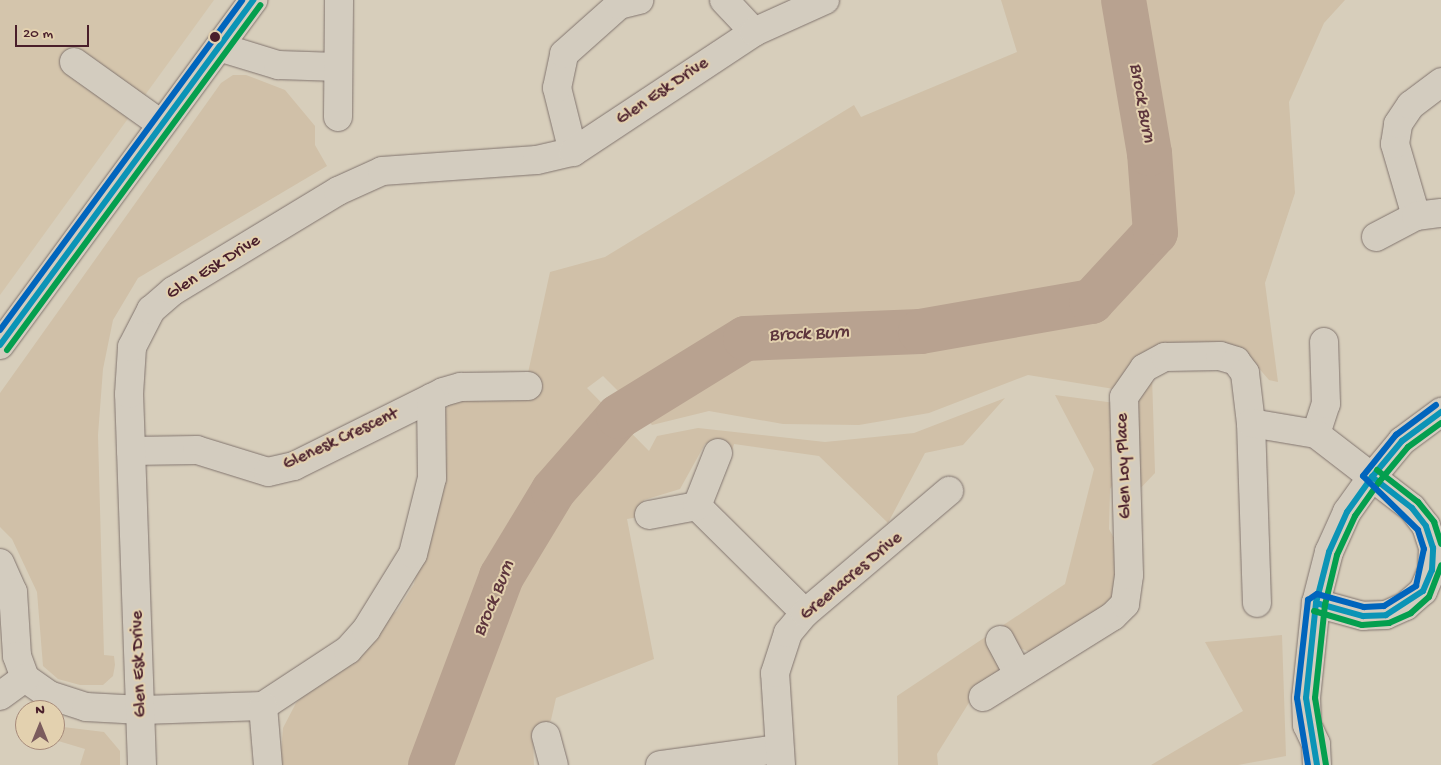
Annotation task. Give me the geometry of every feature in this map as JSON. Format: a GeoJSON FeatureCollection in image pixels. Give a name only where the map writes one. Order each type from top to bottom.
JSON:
{"type":"FeatureCollection","features":[{"type":"Feature","properties":{"kind":"street"},"geometry":{"type":"LineString","coordinates":[[0,345],[253,0]]}},
{"type":"Feature","properties":{"kind":"street"},"geometry":{"type":"LineString","coordinates":[[338,117],[339,0]]}},
{"type":"Feature","properties":{"kind":"street"},"geometry":{"type":"LineString","coordinates":[[573,152],[557,88],[564,54],[619,5],[639,0]]}},
{"type":"Feature","properties":{"kind":"street"},"geometry":{"type":"LineString","coordinates":[[724,0],[754,32]]}},
{"type":"Feature","properties":{"kind":"street","name":"Glen Esk Drive"},"geometry":{"type":"LineString","coordinates":[[142,765],[142,710],[132,451],[132,347],[145,317],[173,291],[338,191],[382,171],[537,160],[573,152],[754,32],[825,0]]}},
{"type":"Feature","properties":{"kind":"street"},"geometry":{"type":"LineString","coordinates":[[219,47],[278,65],[338,67]]}},
{"type":"Feature","properties":{"kind":"street"},"geometry":{"type":"LineString","coordinates":[[74,62],[161,124]]}},
{"type":"Feature","properties":{"kind":"street"},"geometry":{"type":"LineString","coordinates":[[1376,237],[1428,215],[1395,144],[1398,124],[1411,105],[1441,82]]}},
{"type":"Feature","properties":{"kind":"street"},"geometry":{"type":"LineString","coordinates":[[1316,434],[1326,404],[1324,342]]}},
{"type":"Feature","properties":{"kind":"street","name":"Glen Loy Place"},"geometry":{"type":"LineString","coordinates":[[983,697],[1113,616],[1124,604],[1129,575],[1122,414],[1124,397],[1134,378],[1165,357],[1220,356],[1236,361],[1245,372],[1251,423],[1257,603]]}},
{"type":"Feature","properties":{"kind":"street","name":"Glenesk Crescent"},"geometry":{"type":"LineString","coordinates":[[132,451],[197,450],[268,472],[294,466],[431,398],[461,387],[528,386]]}},
{"type":"Feature","properties":{"kind":"street"},"geometry":{"type":"LineString","coordinates":[[0,563],[13,592],[18,656],[25,678],[62,701],[142,710],[263,706],[332,664],[348,650],[366,630],[413,554],[432,478],[431,398]]}},
{"type":"Feature","properties":{"kind":"street"},"geometry":{"type":"LineString","coordinates":[[1317,765],[1316,744],[1307,725],[1306,698],[1316,603],[1329,552],[1347,512],[1372,477],[1402,441],[1441,412]]}},
{"type":"Feature","properties":{"kind":"street"},"geometry":{"type":"LineString","coordinates":[[1251,423],[1316,434],[1412,508],[1426,526],[1433,548],[1432,570],[1423,591],[1406,606],[1386,616],[1363,616],[1316,603]]}},
{"type":"Feature","properties":{"kind":"street"},"geometry":{"type":"LineString","coordinates":[[698,506],[718,453]]}},
{"type":"Feature","properties":{"kind":"street","name":"Greenacres Drive"},"geometry":{"type":"LineString","coordinates":[[780,757],[775,673],[788,633],[805,613],[949,491]]}},
{"type":"Feature","properties":{"kind":"street"},"geometry":{"type":"LineString","coordinates":[[649,515],[698,506]]}},
{"type":"Feature","properties":{"kind":"street"},"geometry":{"type":"LineString","coordinates":[[698,506],[805,613]]}},
{"type":"Feature","properties":{"kind":"street"},"geometry":{"type":"LineString","coordinates":[[1000,640],[1018,674]]}},
{"type":"Feature","properties":{"kind":"street"},"geometry":{"type":"LineString","coordinates":[[0,696],[25,678]]}},
{"type":"Feature","properties":{"kind":"street"},"geometry":{"type":"LineString","coordinates":[[263,706],[268,765]]}},
{"type":"Feature","properties":{"kind":"street"},"geometry":{"type":"LineString","coordinates":[[546,736],[554,765]]}},
{"type":"Feature","properties":{"kind":"street"},"geometry":{"type":"LineString","coordinates":[[660,765],[780,757]]}},
{"type":"Feature","properties":{"kind":"shaded area"},"geometry":{"type":"Polygon","coordinates":[[[0,0],[214,0],[0,295],[0,0]]]}},
{"type":"Feature","properties":{"kind":"shaded area"},"geometry":{"type":"Polygon","coordinates":[[[1001,0],[1345,0],[1324,23],[1289,102],[1295,193],[1265,283],[1278,382],[1269,380],[1243,350],[1222,351],[1114,389],[1028,375],[929,413],[859,425],[783,424],[709,411],[652,425],[603,376],[587,388],[649,451],[657,436],[698,428],[825,442],[914,433],[1005,398],[963,445],[925,453],[888,523],[819,456],[734,444],[732,451],[717,442],[705,444],[680,489],[644,500],[639,517],[627,519],[654,659],[556,698],[551,720],[533,739],[534,765],[280,765],[283,728],[296,703],[379,622],[397,611],[414,584],[436,488],[446,465],[445,410],[451,401],[528,373],[550,272],[605,257],[854,105],[861,117],[1017,52],[1001,0]]]}},
{"type":"Feature","properties":{"kind":"shaded area"},"geometry":{"type":"Polygon","coordinates":[[[233,75],[246,75],[285,90],[315,126],[315,145],[327,166],[138,278],[113,320],[103,369],[98,435],[104,655],[114,656],[115,665],[113,676],[103,685],[80,685],[58,679],[43,666],[37,592],[12,539],[0,527],[0,393],[221,83],[233,75]]]}},
{"type":"Feature","properties":{"kind":"shaded area"},"geometry":{"type":"Polygon","coordinates":[[[1152,376],[1155,473],[1132,497],[1132,391],[1152,376]]]}},
{"type":"Feature","properties":{"kind":"shaded area"},"geometry":{"type":"Polygon","coordinates":[[[1055,395],[1115,403],[1120,474],[1110,489],[1109,529],[1118,545],[1119,596],[1032,653],[1020,648],[1008,631],[998,677],[975,693],[937,754],[938,765],[898,765],[897,696],[1065,584],[1094,469],[1055,395]]]}},
{"type":"Feature","properties":{"kind":"shaded area"},"geometry":{"type":"Polygon","coordinates":[[[1282,635],[1286,756],[1238,765],[1151,765],[1243,711],[1205,642],[1282,635]]]}},
{"type":"Feature","properties":{"kind":"shaded area"},"geometry":{"type":"Polygon","coordinates":[[[65,727],[104,732],[120,751],[120,765],[80,765],[85,749],[65,743],[65,727]]]}},
{"type":"Feature","properties":{"kind":"waterway","name":"Brock Burn"},"geometry":{"type":"LineString","coordinates":[[430,765],[501,576],[553,490],[618,416],[745,338],[920,331],[1091,301],[1155,232],[1149,153],[1123,0]]}},
{"type":"Feature","properties":{"kind":"transit line"},"geometry":{"type":"LineString","coordinates":[[0,330],[242,0]]}},
{"type":"Feature","properties":{"kind":"transit line"},"geometry":{"type":"LineString","coordinates":[[0,345],[253,0]]}},
{"type":"Feature","properties":{"kind":"transit line"},"geometry":{"type":"LineString","coordinates":[[7,350],[260,5]]}},
{"type":"Feature","properties":{"kind":"transit line"},"geometry":{"type":"LineString","coordinates":[[1308,765],[1297,698],[1308,600],[1317,594],[1364,607],[1384,606],[1416,586],[1424,549],[1418,530],[1363,476],[1396,435],[1436,405]]}},
{"type":"Feature","properties":{"kind":"transit line"},"geometry":{"type":"LineString","coordinates":[[1317,765],[1306,698],[1316,603],[1329,552],[1347,512],[1372,477],[1402,441],[1441,412]]}},
{"type":"Feature","properties":{"kind":"transit line"},"geometry":{"type":"LineString","coordinates":[[1326,765],[1315,698],[1325,605],[1337,555],[1355,516],[1379,482],[1408,447],[1441,423]]}},
{"type":"Feature","properties":{"kind":"transit line"},"geometry":{"type":"LineString","coordinates":[[1377,470],[1418,502],[1434,522],[1441,544]]}},
{"type":"Feature","properties":{"kind":"transit line"},"geometry":{"type":"LineString","coordinates":[[1316,603],[1363,616],[1386,615],[1423,591],[1432,570],[1433,548],[1426,526],[1412,508],[1372,477]]}},
{"type":"Feature","properties":{"kind":"transit line"},"geometry":{"type":"LineString","coordinates":[[1314,611],[1362,625],[1389,623],[1411,613],[1429,597],[1441,565]]}}]}
